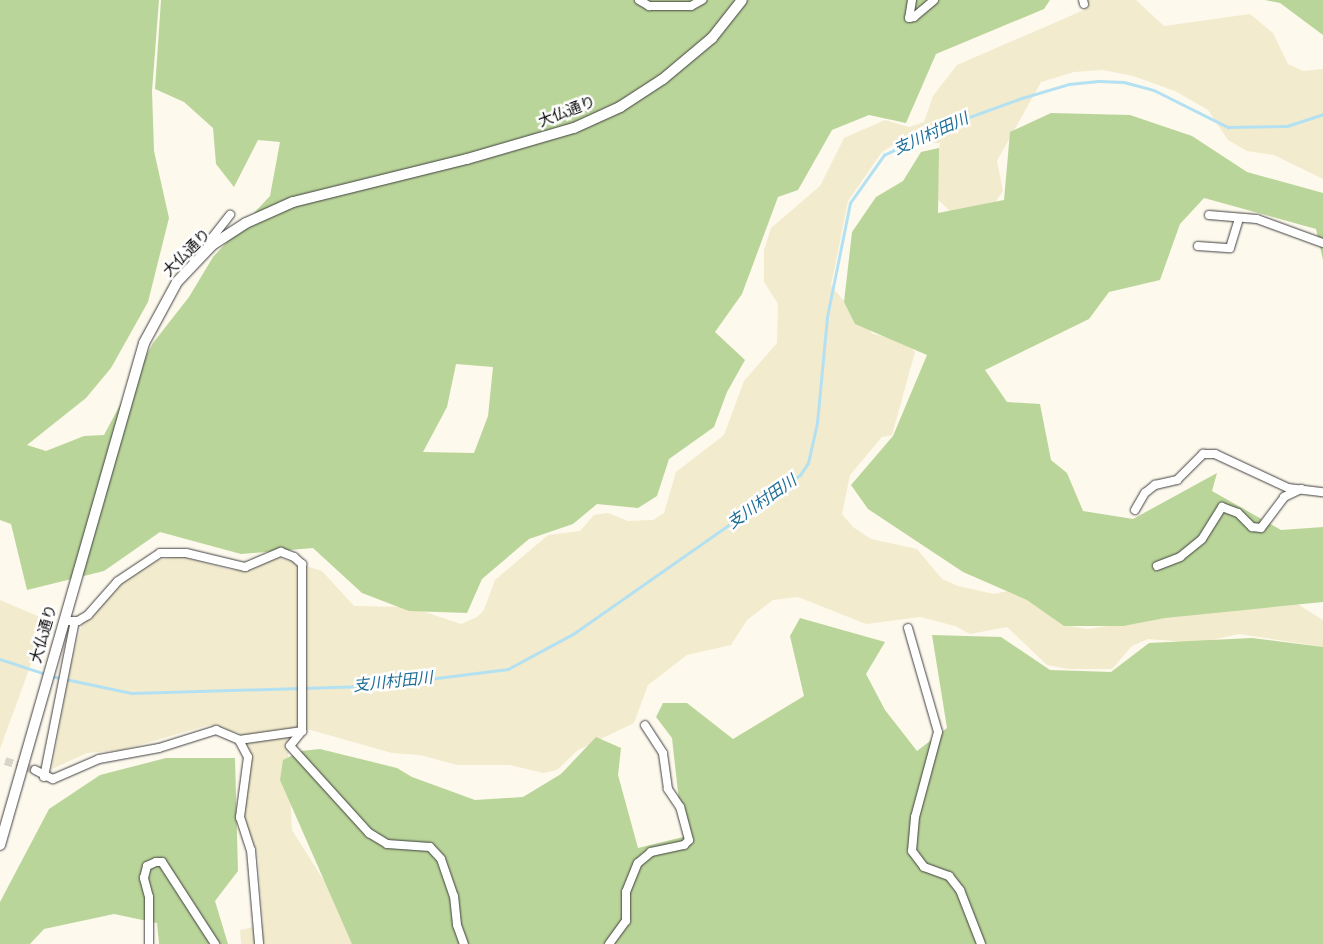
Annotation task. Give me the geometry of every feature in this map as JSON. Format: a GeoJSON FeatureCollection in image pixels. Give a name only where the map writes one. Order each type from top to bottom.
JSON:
{"type":"FeatureCollection","features":[{"type":"Feature","properties":{"kind":"street"},"geometry":{"type":"LineString","coordinates":[[639,0],[649,6],[691,6],[702,0]]}},
{"type":"Feature","properties":{"kind":"street","name":"大仏通り"},"geometry":{"type":"LineString","coordinates":[[0,845],[52,661],[69,621],[144,343],[177,282],[207,250],[246,224],[293,202],[467,159],[574,128],[620,106],[680,66],[712,38],[742,0]]}},
{"type":"Feature","properties":{"kind":"street"},"geometry":{"type":"LineString","coordinates":[[912,0],[909,18],[914,17],[934,0]]}},
{"type":"Feature","properties":{"kind":"street"},"geometry":{"type":"LineString","coordinates":[[207,250],[208,243],[230,215]]}},
{"type":"Feature","properties":{"kind":"street"},"geometry":{"type":"LineString","coordinates":[[1209,216],[1257,219],[1323,243]]}},
{"type":"Feature","properties":{"kind":"street"},"geometry":{"type":"LineString","coordinates":[[1198,246],[1230,248],[1239,218]]}},
{"type":"Feature","properties":{"kind":"street"},"geometry":{"type":"LineString","coordinates":[[1135,510],[1145,493],[1155,485],[1177,480],[1203,454],[1214,454],[1288,488],[1323,492]]}},
{"type":"Feature","properties":{"kind":"street"},"geometry":{"type":"LineString","coordinates":[[1157,566],[1180,557],[1202,539],[1222,507],[1238,514],[1252,526],[1261,528],[1284,497],[1301,490]]}},
{"type":"Feature","properties":{"kind":"street"},"geometry":{"type":"LineString","coordinates":[[44,777],[66,668],[69,621],[88,615],[118,581],[160,554],[186,553],[245,567],[281,552],[289,554],[302,564],[302,731],[290,746],[369,833],[387,844],[430,847],[441,858],[454,896],[456,926],[464,944]]}},
{"type":"Feature","properties":{"kind":"street"},"geometry":{"type":"LineString","coordinates":[[908,628],[938,732],[915,817],[912,851],[924,867],[949,876],[960,890],[980,944]]}},
{"type":"Feature","properties":{"kind":"street"},"geometry":{"type":"LineString","coordinates":[[609,944],[626,921],[626,892],[638,863],[651,852],[684,845],[689,840],[680,807],[668,789],[663,753],[645,725]]}},
{"type":"Feature","properties":{"kind":"street"},"geometry":{"type":"LineString","coordinates":[[35,770],[44,777],[53,779],[99,759],[159,748],[216,730],[239,740],[302,731]]}},
{"type":"Feature","properties":{"kind":"street"},"geometry":{"type":"LineString","coordinates":[[239,740],[248,757],[240,818],[251,850],[259,944]]}},
{"type":"Feature","properties":{"kind":"street"},"geometry":{"type":"LineString","coordinates":[[149,944],[149,897],[144,878],[147,866],[156,862],[162,862],[215,944]]}},
{"type":"Feature","properties":{"kind":"shaded area"},"geometry":{"type":"Polygon","coordinates":[[[1085,0],[1136,0],[1164,26],[1250,14],[1273,33],[1288,64],[1303,71],[1323,69],[1323,179],[1274,155],[1247,151],[1228,140],[1208,110],[1175,91],[1133,76],[1103,70],[1074,72],[1041,82],[997,161],[1003,191],[991,208],[952,213],[932,194],[940,143],[896,143],[882,152],[848,201],[831,286],[873,334],[906,341],[915,352],[892,435],[882,437],[850,475],[842,514],[853,527],[871,539],[917,549],[942,579],[958,586],[994,594],[1012,590],[1029,597],[1064,625],[1087,629],[1291,600],[1323,620],[1323,647],[1239,634],[1198,643],[1148,639],[1132,646],[1112,669],[1068,669],[1047,665],[1007,627],[970,634],[955,626],[920,617],[866,624],[798,597],[773,600],[747,620],[731,645],[687,655],[648,685],[634,723],[578,750],[557,770],[543,773],[510,765],[457,765],[420,755],[392,753],[307,729],[288,754],[292,830],[364,944],[241,944],[240,930],[263,925],[258,855],[243,816],[251,756],[242,734],[209,725],[122,750],[87,753],[52,769],[70,667],[82,624],[127,579],[158,560],[180,556],[230,570],[251,570],[277,557],[322,571],[354,606],[410,607],[461,624],[477,617],[484,610],[495,580],[548,535],[580,531],[594,515],[608,513],[628,521],[653,520],[664,513],[676,472],[724,435],[744,381],[777,343],[778,304],[764,282],[764,250],[771,228],[820,186],[844,138],[885,120],[909,127],[924,122],[933,96],[957,65],[1084,10],[1085,0]]]}},
{"type":"Feature","properties":{"kind":"shaded area"},"geometry":{"type":"Polygon","coordinates":[[[0,600],[47,620],[0,749],[0,600]]]}},
{"type":"Feature","properties":{"kind":"green space"},"geometry":{"type":"Polygon","coordinates":[[[0,0],[159,0],[152,91],[154,151],[169,218],[148,302],[111,368],[86,398],[27,445],[46,451],[84,436],[104,435],[153,343],[189,297],[213,257],[270,196],[280,142],[258,140],[234,187],[216,164],[213,128],[184,102],[155,89],[161,0],[1050,0],[1044,9],[936,54],[906,123],[869,115],[832,130],[798,190],[778,197],[742,294],[715,332],[745,360],[727,392],[714,427],[669,459],[657,496],[638,508],[597,504],[573,524],[529,539],[482,579],[467,613],[409,611],[362,593],[313,548],[241,554],[160,532],[104,571],[27,590],[11,524],[0,520],[0,0]],[[456,364],[447,407],[423,452],[474,453],[488,416],[493,367],[456,364]]]}},
{"type":"Feature","properties":{"kind":"green space"},"geometry":{"type":"Polygon","coordinates":[[[1265,0],[1323,0],[1323,35],[1280,3],[1265,0]]]}},
{"type":"Feature","properties":{"kind":"green space"},"geometry":{"type":"Polygon","coordinates":[[[1051,113],[1130,115],[1192,136],[1247,172],[1323,193],[1323,260],[1316,229],[1204,198],[1180,224],[1160,280],[1109,292],[1089,319],[985,370],[1007,402],[1040,404],[1051,460],[1067,473],[1083,511],[1133,519],[1217,473],[1212,491],[1281,530],[1323,527],[1323,602],[1165,618],[1123,626],[1064,626],[1027,600],[963,572],[868,509],[851,485],[893,436],[927,355],[855,324],[844,302],[852,232],[876,197],[903,181],[921,152],[939,148],[938,213],[1004,200],[1010,132],[1051,113]]]}},
{"type":"Feature","properties":{"kind":"green space"},"geometry":{"type":"Polygon","coordinates":[[[800,618],[885,642],[866,674],[885,710],[917,751],[947,728],[932,635],[1001,637],[1050,670],[1111,672],[1149,643],[1252,638],[1323,647],[1323,944],[352,944],[280,780],[283,760],[301,751],[320,749],[397,768],[412,777],[475,800],[523,797],[561,774],[596,737],[621,748],[618,775],[638,848],[683,837],[672,738],[656,717],[663,703],[687,703],[733,739],[804,696],[790,636],[800,618]]]}},
{"type":"Feature","properties":{"kind":"green space"},"geometry":{"type":"Polygon","coordinates":[[[166,758],[235,758],[238,871],[215,901],[228,944],[159,944],[157,923],[114,914],[44,929],[30,944],[0,944],[0,902],[49,809],[100,775],[166,758]]]}},
{"type":"Feature","properties":{"kind":"waterway","name":"支川村田川"},"geometry":{"type":"LineString","coordinates":[[51,676],[132,693],[373,686],[508,669],[573,634],[800,475],[808,463],[817,423],[827,317],[850,203],[884,155],[950,124],[1022,98],[1069,84],[1098,81],[1124,82],[1154,90],[1228,127],[1287,126],[1323,114]]}},
{"type":"Feature","properties":{"kind":"waterway","name":"支川村田川"},"geometry":{"type":"LineString","coordinates":[[0,659],[46,674]]}},
{"type":"Feature","properties":{"kind":"tunnel"},"geometry":{"type":"LineString","coordinates":[[5,761],[35,770]]}}]}
